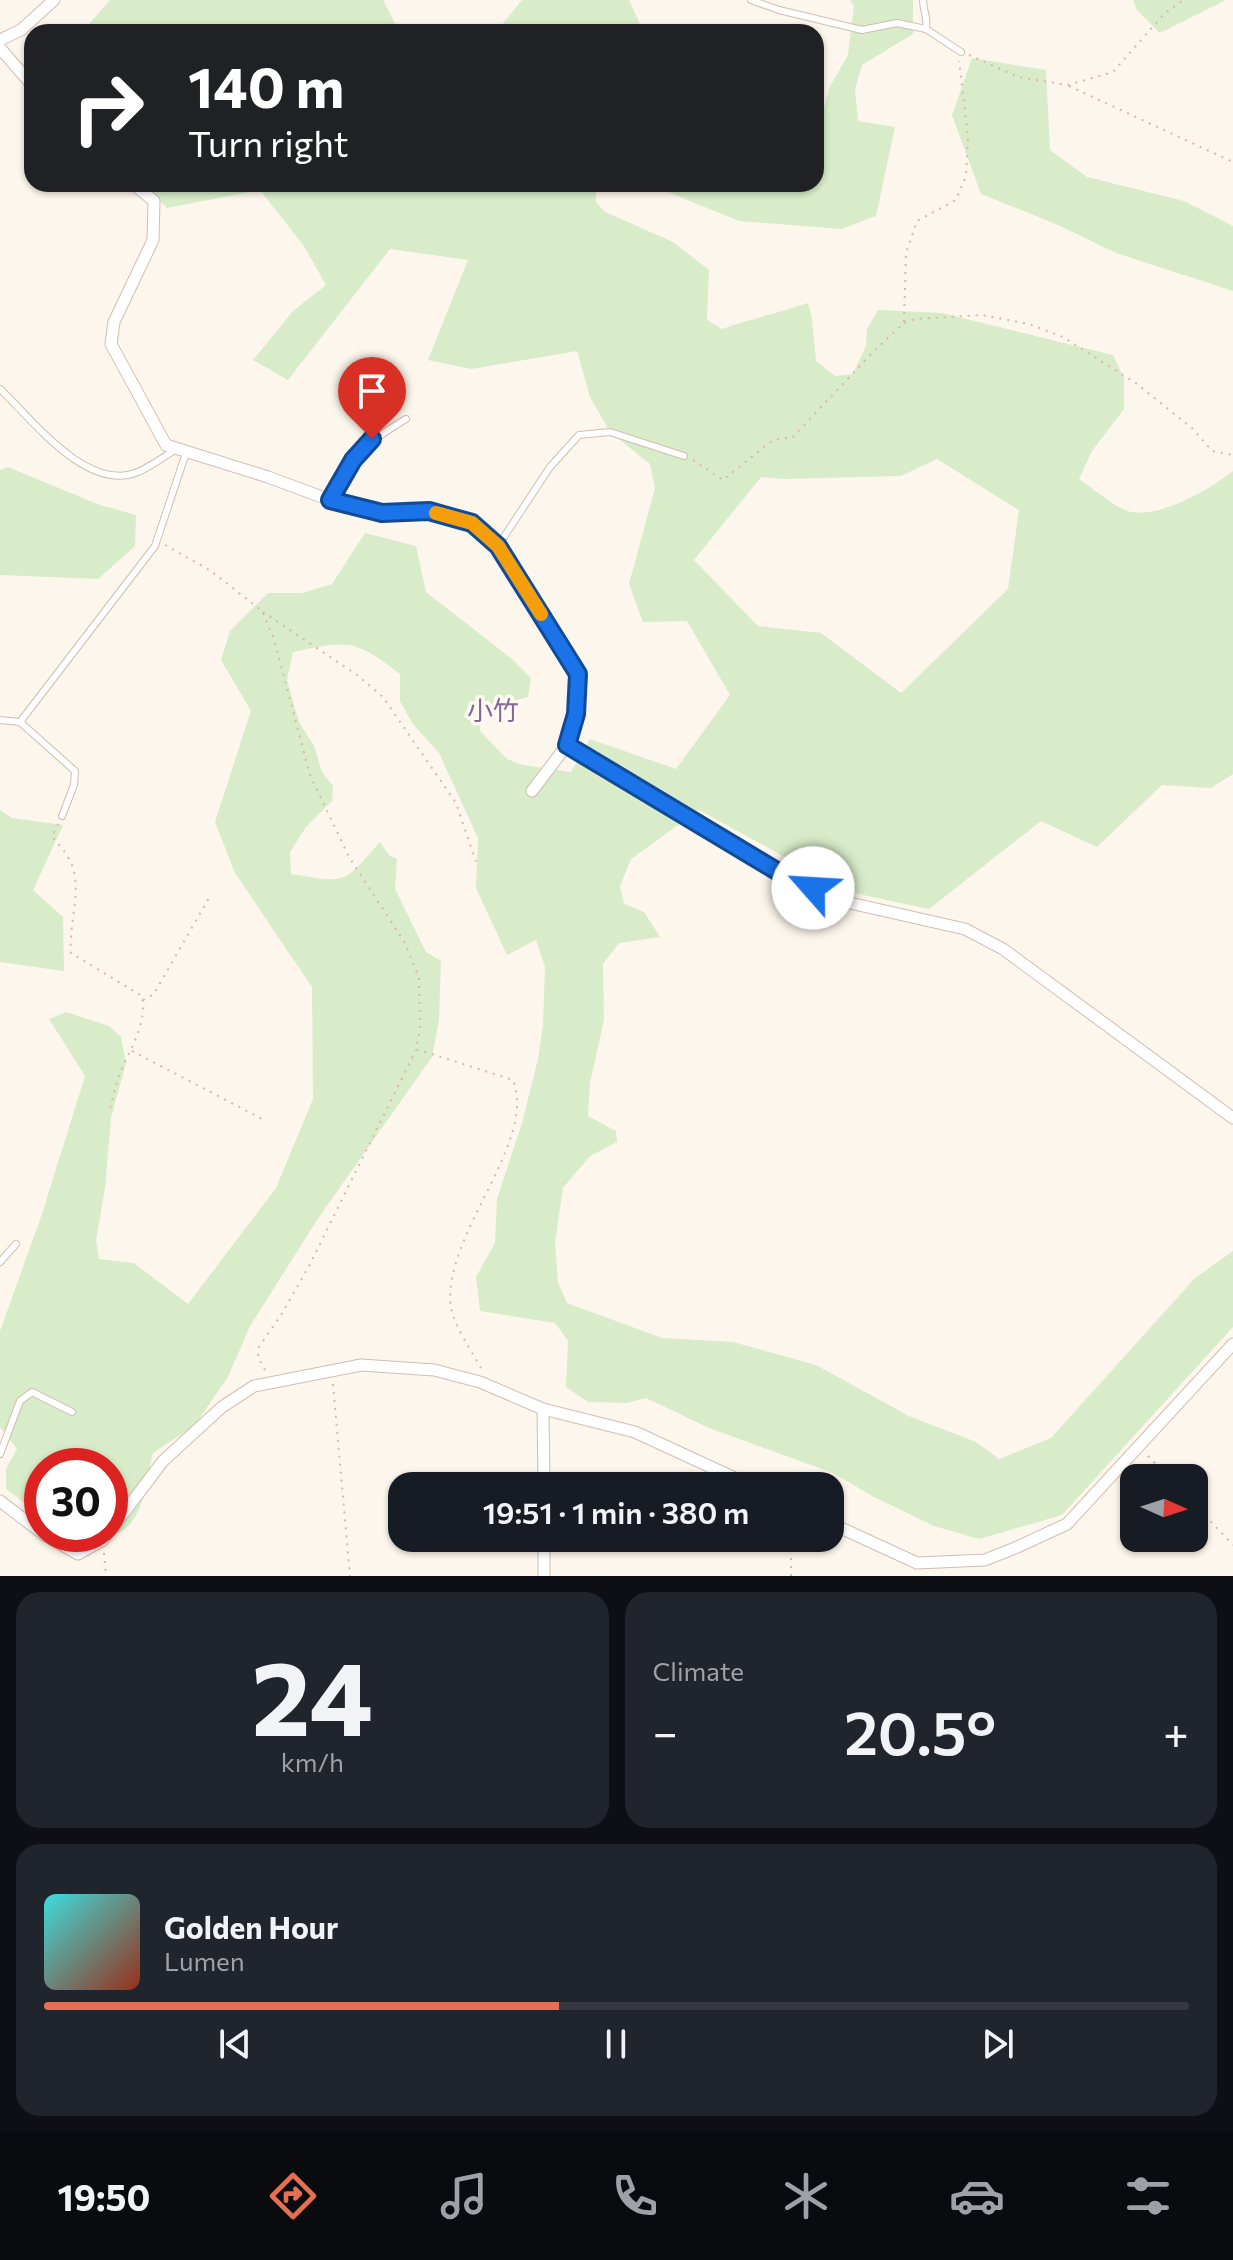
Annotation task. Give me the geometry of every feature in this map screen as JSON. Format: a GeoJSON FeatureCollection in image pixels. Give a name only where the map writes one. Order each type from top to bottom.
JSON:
{"type":"FeatureCollection","features":[{"type":"Feature","properties":{"kind":"street"},"geometry":{"type":"LineString","coordinates":[[28,24],[54,0]]}},
{"type":"Feature","properties":{"kind":"street"},"geometry":{"type":"LineString","coordinates":[[0,40],[24,27]]}},
{"type":"Feature","properties":{"kind":"street"},"geometry":{"type":"LineString","coordinates":[[0,48],[24,76]]}},
{"type":"Feature","properties":{"kind":"street"},"geometry":{"type":"LineString","coordinates":[[143,192],[154,201],[153,240],[114,322],[111,344],[166,445],[330,500],[382,513],[429,511],[472,523],[498,546],[578,674],[576,714],[567,745],[532,791]]}},
{"type":"Feature","properties":{"kind":"street"},"geometry":{"type":"LineString","coordinates":[[567,745],[785,876],[841,901],[965,929],[1003,949],[1233,1118]]}},
{"type":"Feature","properties":{"kind":"street"},"geometry":{"type":"LineString","coordinates":[[844,1529],[917,1563],[985,1560],[1067,1524],[1233,1344]]}},
{"type":"Feature","properties":{"kind":"street"},"geometry":{"type":"LineString","coordinates":[[128,1507],[163,1461],[222,1407],[254,1386],[361,1365],[434,1370],[491,1387],[543,1409],[635,1432],[722,1472]]}},
{"type":"Feature","properties":{"kind":"street"},"geometry":{"type":"LineString","coordinates":[[543,1409],[544,1472]]}},
{"type":"Feature","properties":{"kind":"street"},"geometry":{"type":"LineString","coordinates":[[0,1501],[24,1519]]}},
{"type":"Feature","properties":{"kind":"street"},"geometry":{"type":"LineString","coordinates":[[544,1552],[544,1576]]}},
{"type":"Feature","properties":{"kind":"lane"},"geometry":{"type":"LineString","coordinates":[[751,0],[862,30],[897,23],[926,29],[961,52]]}},
{"type":"Feature","properties":{"kind":"lane"},"geometry":{"type":"LineString","coordinates":[[923,0],[928,16],[926,29]]}},
{"type":"Feature","properties":{"kind":"lane"},"geometry":{"type":"LineString","coordinates":[[0,389],[77,462],[108,476],[136,473],[181,451]]}},
{"type":"Feature","properties":{"kind":"lane"},"geometry":{"type":"LineString","coordinates":[[330,500],[353,460],[372,439],[406,419]]}},
{"type":"Feature","properties":{"kind":"lane"},"geometry":{"type":"LineString","coordinates":[[498,546],[550,467],[579,435],[610,432],[684,456]]}},
{"type":"Feature","properties":{"kind":"lane"},"geometry":{"type":"LineString","coordinates":[[20,722],[138,571],[156,541],[181,451]]}},
{"type":"Feature","properties":{"kind":"lane"},"geometry":{"type":"LineString","coordinates":[[0,720],[20,722],[75,771],[74,785],[62,816]]}},
{"type":"Feature","properties":{"kind":"lane"},"geometry":{"type":"LineString","coordinates":[[0,1262],[16,1244]]}},
{"type":"Feature","properties":{"kind":"lane"},"geometry":{"type":"LineString","coordinates":[[0,1454],[20,1401],[32,1392],[72,1412]]}},
{"type":"Feature","properties":{"kind":"path"},"geometry":{"type":"LineString","coordinates":[[1068,85],[1113,72],[1164,14],[1183,0]]}},
{"type":"Feature","properties":{"kind":"path"},"geometry":{"type":"LineString","coordinates":[[904,323],[906,253],[917,221],[956,200],[966,176],[968,137],[959,61],[961,52],[1018,77],[1068,85],[1233,162]]}},
{"type":"Feature","properties":{"kind":"path"},"geometry":{"type":"LineString","coordinates":[[684,456],[723,480],[773,440],[793,437],[904,323],[915,319],[982,315],[1029,324],[1063,337],[1137,384],[1193,429],[1212,451],[1233,455]]}},
{"type":"Feature","properties":{"kind":"path"},"geometry":{"type":"LineString","coordinates":[[156,541],[211,571],[383,697],[456,803],[476,862]]}},
{"type":"Feature","properties":{"kind":"path"},"geometry":{"type":"LineString","coordinates":[[262,611],[274,639],[310,775],[349,857],[405,943],[419,978],[420,1029],[416,1049],[309,1266],[259,1347],[258,1357],[272,1383]]}},
{"type":"Feature","properties":{"kind":"path"},"geometry":{"type":"LineString","coordinates":[[62,816],[52,836],[69,858],[75,876],[71,953],[142,996],[143,1000],[142,1017],[110,1108]]}},
{"type":"Feature","properties":{"kind":"path"},"geometry":{"type":"LineString","coordinates":[[143,1000],[154,994],[210,896]]}},
{"type":"Feature","properties":{"kind":"path"},"geometry":{"type":"LineString","coordinates":[[416,1049],[513,1080],[517,1091],[515,1119],[505,1148],[489,1189],[461,1244],[450,1280],[451,1310],[491,1387]]}},
{"type":"Feature","properties":{"kind":"path"},"geometry":{"type":"LineString","coordinates":[[131,1050],[266,1121]]}},
{"type":"Feature","properties":{"kind":"path"},"geometry":{"type":"LineString","coordinates":[[332,1371],[350,1576]]}},
{"type":"Feature","properties":{"kind":"path"},"geometry":{"type":"LineString","coordinates":[[1139,1446],[1156,1464]]}},
{"type":"Feature","properties":{"kind":"path"},"geometry":{"type":"LineString","coordinates":[[1208,1519],[1233,1545]]}},
{"type":"Feature","properties":{"kind":"path"},"geometry":{"type":"LineString","coordinates":[[106,1576],[107,1552]]}},
{"type":"Feature","properties":{"kind":"path"},"geometry":{"type":"LineString","coordinates":[[791,1552],[791,1576]]}},
{"type":"Feature","properties":{"kind":"green space"},"geometry":{"type":"Polygon","coordinates":[[[110,0],[383,0],[395,24],[89,24],[110,0]]]}},
{"type":"Feature","properties":{"kind":"green space"},"geometry":{"type":"Polygon","coordinates":[[[522,0],[629,0],[640,24],[502,24],[522,0]]]}},
{"type":"Feature","properties":{"kind":"green space"},"geometry":{"type":"Polygon","coordinates":[[[850,0],[913,0],[913,34],[862,65],[855,89],[858,121],[895,127],[876,216],[841,229],[739,221],[668,192],[824,192],[824,108],[830,86],[848,55],[854,6],[850,0]]]}},
{"type":"Feature","properties":{"kind":"green space"},"geometry":{"type":"Polygon","coordinates":[[[1133,0],[1226,0],[1160,33],[1137,10],[1133,0]]]}},
{"type":"Feature","properties":{"kind":"green space"},"geometry":{"type":"Polygon","coordinates":[[[972,58],[1046,70],[1050,150],[1087,177],[1184,201],[1233,226],[1233,291],[1116,253],[1056,224],[981,194],[952,115],[972,58]]]}},
{"type":"Feature","properties":{"kind":"green space"},"geometry":{"type":"Polygon","coordinates":[[[151,192],[250,192],[167,208],[151,192]]]}},
{"type":"Feature","properties":{"kind":"green space"},"geometry":{"type":"Polygon","coordinates":[[[262,192],[596,192],[596,202],[605,212],[673,242],[709,270],[707,320],[722,329],[808,303],[816,361],[835,376],[853,374],[866,346],[867,329],[878,310],[942,313],[1113,355],[1124,378],[1124,409],[1092,451],[1079,479],[1119,507],[1131,512],[1156,511],[1212,486],[1233,471],[1233,774],[1211,788],[1162,785],[1097,847],[1041,821],[929,909],[849,892],[699,810],[631,859],[620,886],[624,904],[644,912],[660,937],[619,943],[603,964],[604,1020],[590,1083],[588,1116],[616,1131],[617,1142],[590,1156],[563,1188],[555,1242],[558,1282],[567,1303],[662,1338],[733,1342],[816,1365],[909,1416],[976,1442],[999,1459],[1051,1438],[1195,1278],[1233,1251],[1233,1327],[1062,1515],[979,1539],[934,1526],[844,1479],[844,1472],[830,1472],[709,1428],[646,1398],[627,1403],[588,1402],[566,1387],[568,1341],[555,1323],[480,1311],[476,1277],[495,1243],[497,1199],[522,1123],[538,1059],[543,1025],[545,967],[536,940],[507,955],[476,888],[478,838],[439,753],[412,723],[400,701],[400,674],[361,648],[339,644],[293,652],[287,680],[299,722],[314,746],[322,772],[333,786],[332,801],[306,827],[290,852],[291,874],[324,879],[343,878],[380,842],[389,855],[397,859],[395,889],[426,952],[441,961],[439,1020],[432,1057],[319,1217],[250,1326],[228,1377],[194,1426],[153,1453],[141,1504],[132,1522],[128,1526],[128,1448],[24,1448],[24,1502],[6,1489],[6,1469],[17,1449],[0,1427],[0,1331],[41,1217],[85,1076],[49,1019],[66,1012],[109,1026],[121,1037],[126,1063],[111,1118],[105,1188],[96,1241],[99,1259],[134,1263],[188,1304],[276,1188],[313,1099],[312,987],[235,873],[215,822],[251,711],[221,660],[230,631],[268,593],[302,593],[332,584],[365,533],[416,546],[426,592],[512,659],[531,678],[528,697],[481,710],[480,731],[507,759],[523,765],[571,772],[590,739],[676,769],[730,695],[687,621],[643,622],[629,584],[655,488],[650,464],[610,432],[590,397],[577,351],[471,369],[428,360],[468,260],[390,249],[288,380],[253,360],[293,311],[326,285],[304,246],[262,192]],[[937,459],[901,476],[761,477],[694,560],[758,626],[821,633],[901,693],[1008,589],[1019,510],[937,459]]]}},
{"type":"Feature","properties":{"kind":"green space"},"geometry":{"type":"Polygon","coordinates":[[[8,467],[100,505],[136,515],[135,546],[98,579],[0,575],[0,470],[8,467]]]}},
{"type":"Feature","properties":{"kind":"green space"},"geometry":{"type":"Polygon","coordinates":[[[0,810],[12,818],[63,825],[33,890],[63,917],[64,971],[0,962],[0,810]]]}},
{"type":"Feature","properties":{"kind":"slow traffic"},"geometry":{"type":"LineString","coordinates":[[436,513],[472,523],[498,546],[541,614]]}},
{"type":"Feature","properties":{"kind":"district","name":"小竹"},"geometry":{"type":"Point","coordinates":[493,711]}},
{"type":"Feature","properties":{"kind":"route"},"geometry":{"type":"LineString","coordinates":[[372,439],[353,460],[330,500],[382,513],[429,511],[472,523],[498,546],[578,674],[576,714],[567,745],[785,876],[813,888]]}}]}
